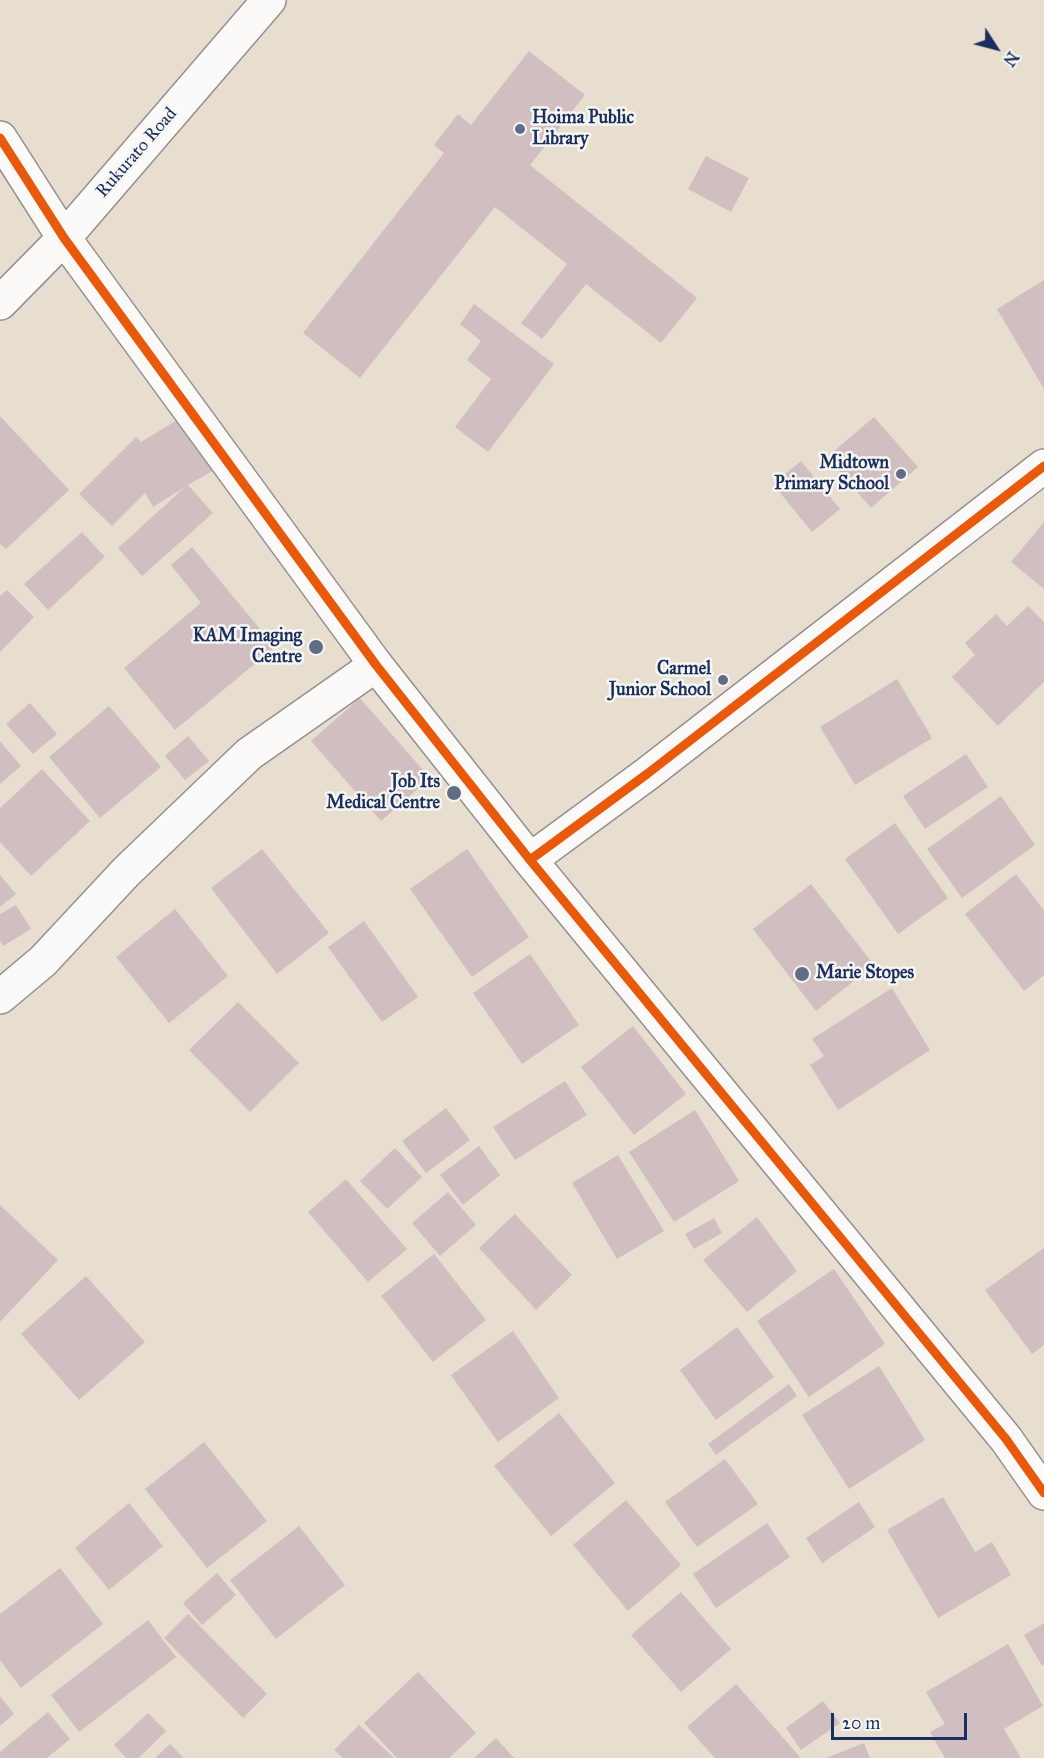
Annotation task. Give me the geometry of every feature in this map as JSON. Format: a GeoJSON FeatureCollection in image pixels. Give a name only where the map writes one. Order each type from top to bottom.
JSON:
{"type":"FeatureCollection","features":[{"type":"Feature","properties":{"kind":"street","name":"Rukurato Road"},"geometry":{"type":"LineString","coordinates":[[0,303],[64,238],[269,0]]}},
{"type":"Feature","properties":{"kind":"street"},"geometry":{"type":"LineString","coordinates":[[0,138],[64,238],[376,665],[530,860],[998,1430],[1044,1493]]}},
{"type":"Feature","properties":{"kind":"street"},"geometry":{"type":"LineString","coordinates":[[530,860],[647,774],[1044,466]]}},
{"type":"Feature","properties":{"kind":"street"},"geometry":{"type":"LineString","coordinates":[[0,997],[43,961],[126,872],[249,754],[376,665]]}},
{"type":"Feature","properties":{"kind":"building"},"geometry":{"type":"Polygon","coordinates":[[[529,51],[585,95],[530,165],[697,298],[661,343],[586,284],[542,339],[521,323],[567,264],[495,207],[360,378],[303,333],[444,153],[434,145],[458,114],[471,125],[529,51]]]}},
{"type":"Feature","properties":{"kind":"building"},"geometry":{"type":"Polygon","coordinates":[[[706,156],[749,178],[731,212],[688,189],[706,156]]]}},
{"type":"Feature","properties":{"kind":"building"},"geometry":{"type":"Polygon","coordinates":[[[1044,280],[1044,389],[997,309],[1044,280]]]}},
{"type":"Feature","properties":{"kind":"building"},"geometry":{"type":"Polygon","coordinates":[[[474,304],[554,364],[488,452],[455,427],[491,379],[467,360],[481,341],[460,324],[474,304]]]}},
{"type":"Feature","properties":{"kind":"building"},"geometry":{"type":"Polygon","coordinates":[[[187,414],[219,467],[188,485],[213,513],[142,576],[118,548],[185,487],[153,507],[145,493],[112,526],[79,494],[136,437],[141,442],[187,414]]]}},
{"type":"Feature","properties":{"kind":"building"},"geometry":{"type":"Polygon","coordinates":[[[0,416],[69,490],[6,549],[0,544],[0,416]]]}},
{"type":"Feature","properties":{"kind":"building"},"geometry":{"type":"Polygon","coordinates":[[[874,417],[918,467],[871,508],[827,457],[874,417]]]}},
{"type":"Feature","properties":{"kind":"building"},"geometry":{"type":"Polygon","coordinates":[[[801,461],[840,509],[812,532],[773,484],[801,461]]]}},
{"type":"Feature","properties":{"kind":"building"},"geometry":{"type":"Polygon","coordinates":[[[1044,522],[1044,589],[1011,562],[1044,522]]]}},
{"type":"Feature","properties":{"kind":"building"},"geometry":{"type":"Polygon","coordinates":[[[82,532],[105,557],[48,610],[24,584],[82,532]]]}},
{"type":"Feature","properties":{"kind":"building"},"geometry":{"type":"Polygon","coordinates":[[[192,547],[275,647],[175,730],[124,668],[201,603],[171,565],[192,547]]]}},
{"type":"Feature","properties":{"kind":"building"},"geometry":{"type":"Polygon","coordinates":[[[7,590],[34,617],[0,652],[0,596],[7,590]]]}},
{"type":"Feature","properties":{"kind":"building"},"geometry":{"type":"Polygon","coordinates":[[[1028,606],[1044,622],[1044,682],[998,726],[952,677],[975,655],[965,643],[996,614],[1007,626],[1028,606]]]}},
{"type":"Feature","properties":{"kind":"building"},"geometry":{"type":"Polygon","coordinates":[[[897,679],[932,738],[855,785],[820,727],[897,679]]]}},
{"type":"Feature","properties":{"kind":"building"},"geometry":{"type":"Polygon","coordinates":[[[360,698],[430,778],[381,821],[311,741],[360,698]]]}},
{"type":"Feature","properties":{"kind":"building"},"geometry":{"type":"Polygon","coordinates":[[[30,703],[57,734],[33,754],[6,724],[30,703]]]}},
{"type":"Feature","properties":{"kind":"building"},"geometry":{"type":"Polygon","coordinates":[[[109,706],[161,767],[100,818],[49,757],[109,706]]]}},
{"type":"Feature","properties":{"kind":"building"},"geometry":{"type":"Polygon","coordinates":[[[188,736],[209,761],[185,780],[165,756],[188,736]]]}},
{"type":"Feature","properties":{"kind":"building"},"geometry":{"type":"Polygon","coordinates":[[[0,741],[21,766],[0,784],[0,741]]]}},
{"type":"Feature","properties":{"kind":"building"},"geometry":{"type":"Polygon","coordinates":[[[966,754],[988,787],[925,829],[903,796],[966,754]]]}},
{"type":"Feature","properties":{"kind":"building"},"geometry":{"type":"Polygon","coordinates":[[[42,769],[90,821],[31,876],[0,842],[0,808],[42,769]]]}},
{"type":"Feature","properties":{"kind":"building"},"geometry":{"type":"Polygon","coordinates":[[[1001,796],[1035,845],[962,898],[927,849],[1001,796]]]}},
{"type":"Feature","properties":{"kind":"building"},"geometry":{"type":"Polygon","coordinates":[[[895,823],[948,898],[898,934],[845,859],[895,823]]]}},
{"type":"Feature","properties":{"kind":"building"},"geometry":{"type":"Polygon","coordinates":[[[262,849],[329,933],[277,974],[211,888],[262,849]]]}},
{"type":"Feature","properties":{"kind":"building"},"geometry":{"type":"Polygon","coordinates":[[[467,849],[529,937],[472,977],[410,889],[467,849]]]}},
{"type":"Feature","properties":{"kind":"building"},"geometry":{"type":"Polygon","coordinates":[[[1016,874],[1044,910],[1044,975],[1024,991],[965,914],[1016,874]]]}},
{"type":"Feature","properties":{"kind":"building"},"geometry":{"type":"Polygon","coordinates":[[[0,875],[16,894],[0,907],[0,875]]]}},
{"type":"Feature","properties":{"kind":"building"},"geometry":{"type":"Polygon","coordinates":[[[811,884],[874,965],[816,1011],[753,929],[811,884]]]}},
{"type":"Feature","properties":{"kind":"building"},"geometry":{"type":"Polygon","coordinates":[[[16,905],[31,929],[3,946],[0,941],[0,914],[16,905]]]}},
{"type":"Feature","properties":{"kind":"building"},"geometry":{"type":"Polygon","coordinates":[[[175,909],[228,976],[169,1023],[116,957],[175,909]]]}},
{"type":"Feature","properties":{"kind":"building"},"geometry":{"type":"Polygon","coordinates":[[[364,921],[418,997],[382,1022],[328,947],[364,921]]]}},
{"type":"Feature","properties":{"kind":"building"},"geometry":{"type":"Polygon","coordinates":[[[530,954],[579,1025],[522,1064],[473,993],[530,954]]]}},
{"type":"Feature","properties":{"kind":"building"},"geometry":{"type":"Polygon","coordinates":[[[892,988],[930,1050],[838,1110],[810,1065],[824,1056],[812,1039],[892,988]]]}},
{"type":"Feature","properties":{"kind":"building"},"geometry":{"type":"Polygon","coordinates":[[[238,1002],[299,1063],[250,1112],[189,1050],[238,1002]]]}},
{"type":"Feature","properties":{"kind":"building"},"geometry":{"type":"Polygon","coordinates":[[[633,1026],[686,1094],[634,1135],[581,1067],[633,1026]]]}},
{"type":"Feature","properties":{"kind":"building"},"geometry":{"type":"Polygon","coordinates":[[[565,1081],[587,1115],[515,1160],[493,1127],[565,1081]]]}},
{"type":"Feature","properties":{"kind":"building"},"geometry":{"type":"Polygon","coordinates":[[[446,1108],[470,1140],[426,1173],[402,1141],[446,1108]]]}},
{"type":"Feature","properties":{"kind":"building"},"geometry":{"type":"Polygon","coordinates":[[[695,1110],[739,1181],[674,1222],[629,1152],[695,1110]]]}},
{"type":"Feature","properties":{"kind":"building"},"geometry":{"type":"Polygon","coordinates":[[[479,1146],[500,1175],[463,1205],[440,1175],[479,1146]]]}},
{"type":"Feature","properties":{"kind":"building"},"geometry":{"type":"Polygon","coordinates":[[[395,1148],[422,1177],[387,1209],[360,1181],[395,1148]]]}},
{"type":"Feature","properties":{"kind":"building"},"geometry":{"type":"Polygon","coordinates":[[[618,1155],[664,1231],[617,1259],[572,1183],[618,1155]]]}},
{"type":"Feature","properties":{"kind":"building"},"geometry":{"type":"Polygon","coordinates":[[[346,1179],[407,1249],[368,1282],[308,1212],[346,1179]]]}},
{"type":"Feature","properties":{"kind":"building"},"geometry":{"type":"Polygon","coordinates":[[[448,1192],[476,1225],[440,1256],[412,1223],[448,1192]]]}},
{"type":"Feature","properties":{"kind":"building"},"geometry":{"type":"Polygon","coordinates":[[[0,1205],[58,1260],[0,1322],[0,1205]]]}},
{"type":"Feature","properties":{"kind":"building"},"geometry":{"type":"Polygon","coordinates":[[[515,1214],[572,1275],[536,1310],[479,1248],[515,1214]]]}},
{"type":"Feature","properties":{"kind":"building"},"geometry":{"type":"Polygon","coordinates":[[[757,1217],[797,1271],[747,1312],[703,1260],[757,1217]]]}},
{"type":"Feature","properties":{"kind":"building"},"geometry":{"type":"Polygon","coordinates":[[[714,1218],[722,1233],[694,1249],[685,1234],[714,1218]]]}},
{"type":"Feature","properties":{"kind":"building"},"geometry":{"type":"Polygon","coordinates":[[[1044,1248],[1044,1345],[1032,1354],[985,1290],[1044,1248]]]}},
{"type":"Feature","properties":{"kind":"building"},"geometry":{"type":"Polygon","coordinates":[[[434,1254],[486,1320],[433,1362],[381,1296],[434,1254]]]}},
{"type":"Feature","properties":{"kind":"building"},"geometry":{"type":"Polygon","coordinates":[[[834,1269],[885,1344],[809,1397],[757,1321],[834,1269]]]}},
{"type":"Feature","properties":{"kind":"building"},"geometry":{"type":"Polygon","coordinates":[[[86,1276],[145,1342],[79,1400],[21,1334],[86,1276]]]}},
{"type":"Feature","properties":{"kind":"building"},"geometry":{"type":"Polygon","coordinates":[[[737,1327],[774,1377],[716,1420],[680,1370],[737,1327]]]}},
{"type":"Feature","properties":{"kind":"building"},"geometry":{"type":"Polygon","coordinates":[[[513,1331],[559,1398],[498,1442],[451,1375],[513,1331]]]}},
{"type":"Feature","properties":{"kind":"building"},"geometry":{"type":"Polygon","coordinates":[[[879,1366],[925,1440],[849,1489],[802,1415],[879,1366]]]}},
{"type":"Feature","properties":{"kind":"building"},"geometry":{"type":"Polygon","coordinates":[[[789,1384],[797,1396],[716,1455],[708,1444],[789,1384]]]}},
{"type":"Feature","properties":{"kind":"building"},"geometry":{"type":"Polygon","coordinates":[[[559,1413],[615,1483],[551,1536],[494,1466],[559,1413]]]}},
{"type":"Feature","properties":{"kind":"building"},"geometry":{"type":"Polygon","coordinates":[[[204,1442],[267,1521],[207,1568],[145,1489],[204,1442]]]}},
{"type":"Feature","properties":{"kind":"building"},"geometry":{"type":"Polygon","coordinates":[[[725,1459],[758,1504],[697,1547],[665,1502],[725,1459]]]}},
{"type":"Feature","properties":{"kind":"building"},"geometry":{"type":"Polygon","coordinates":[[[943,1497],[975,1552],[992,1542],[1011,1575],[938,1618],[887,1530],[943,1497]]]}},
{"type":"Feature","properties":{"kind":"building"},"geometry":{"type":"Polygon","coordinates":[[[626,1500],[681,1565],[628,1611],[573,1545],[626,1500]]]}},
{"type":"Feature","properties":{"kind":"building"},"geometry":{"type":"Polygon","coordinates":[[[859,1502],[875,1527],[822,1563],[806,1538],[859,1502]]]}},
{"type":"Feature","properties":{"kind":"building"},"geometry":{"type":"Polygon","coordinates":[[[129,1503],[163,1546],[109,1590],[75,1548],[129,1503]]]}},
{"type":"Feature","properties":{"kind":"building"},"geometry":{"type":"Polygon","coordinates":[[[767,1523],[790,1557],[716,1608],[693,1574],[767,1523]]]}},
{"type":"Feature","properties":{"kind":"building"},"geometry":{"type":"Polygon","coordinates":[[[299,1526],[345,1585],[276,1639],[230,1580],[299,1526]]]}},
{"type":"Feature","properties":{"kind":"building"},"geometry":{"type":"Polygon","coordinates":[[[60,1568],[103,1624],[21,1688],[0,1660],[0,1614],[60,1568]]]}},
{"type":"Feature","properties":{"kind":"building"},"geometry":{"type":"Polygon","coordinates":[[[217,1573],[236,1595],[202,1625],[183,1603],[217,1573]]]}},
{"type":"Feature","properties":{"kind":"building"},"geometry":{"type":"Polygon","coordinates":[[[681,1592],[731,1649],[681,1692],[631,1635],[681,1592]]]}},
{"type":"Feature","properties":{"kind":"building"},"geometry":{"type":"Polygon","coordinates":[[[188,1614],[267,1694],[243,1718],[164,1638],[188,1614]]]}},
{"type":"Feature","properties":{"kind":"building"},"geometry":{"type":"Polygon","coordinates":[[[148,1620],[176,1657],[79,1732],[51,1695],[148,1620]]]}},
{"type":"Feature","properties":{"kind":"building"},"geometry":{"type":"Polygon","coordinates":[[[1044,1623],[1044,1664],[1042,1666],[1024,1635],[1044,1623]]]}},
{"type":"Feature","properties":{"kind":"building"},"geometry":{"type":"Polygon","coordinates":[[[1008,1644],[1043,1706],[1004,1729],[1021,1758],[945,1758],[930,1732],[945,1724],[926,1692],[1008,1644]]]}},
{"type":"Feature","properties":{"kind":"building"},"geometry":{"type":"Polygon","coordinates":[[[418,1672],[476,1733],[449,1758],[397,1758],[364,1723],[418,1672]]]}},
{"type":"Feature","properties":{"kind":"building"},"geometry":{"type":"Polygon","coordinates":[[[736,1684],[799,1758],[715,1758],[687,1727],[736,1684]]]}},
{"type":"Feature","properties":{"kind":"building"},"geometry":{"type":"Polygon","coordinates":[[[0,1696],[14,1714],[0,1726],[0,1696]]]}},
{"type":"Feature","properties":{"kind":"building"},"geometry":{"type":"Polygon","coordinates":[[[823,1701],[840,1723],[801,1750],[786,1728],[823,1701]]]}},
{"type":"Feature","properties":{"kind":"building"},"geometry":{"type":"Polygon","coordinates":[[[48,1712],[70,1739],[47,1758],[0,1758],[0,1752],[48,1712]]]}},
{"type":"Feature","properties":{"kind":"building"},"geometry":{"type":"Polygon","coordinates":[[[148,1713],[166,1731],[139,1758],[126,1758],[114,1745],[148,1713]]]}},
{"type":"Feature","properties":{"kind":"building"},"geometry":{"type":"Polygon","coordinates":[[[359,1725],[394,1758],[343,1758],[334,1750],[359,1725]]]}},
{"type":"Feature","properties":{"kind":"building"},"geometry":{"type":"Polygon","coordinates":[[[496,1738],[514,1758],[474,1758],[496,1738]]]}},
{"type":"Feature","properties":{"kind":"building"},"geometry":{"type":"Polygon","coordinates":[[[864,1743],[870,1758],[826,1758],[864,1743]]]}},
{"type":"Feature","properties":{"kind":"building"},"geometry":{"type":"Polygon","coordinates":[[[170,1744],[184,1758],[155,1758],[170,1744]]]}},
{"type":"Feature","properties":{"kind":"cycle path"},"geometry":{"type":"LineString","coordinates":[[0,138],[64,238],[376,665],[530,860],[1006,1439],[1044,1493]]}},
{"type":"Feature","properties":{"kind":"cycle path"},"geometry":{"type":"LineString","coordinates":[[530,860],[647,774],[1044,466]]}},
{"type":"Feature","properties":{"kind":"place","name":"Hoima Public Library"},"geometry":{"type":"Point","coordinates":[520,129]}},
{"type":"Feature","properties":{"kind":"place","name":"Midtown Primary School"},"geometry":{"type":"Point","coordinates":[901,474]}},
{"type":"Feature","properties":{"kind":"place","name":"KAM Imaging Centre"},"geometry":{"type":"Point","coordinates":[316,647]}},
{"type":"Feature","properties":{"kind":"place","name":"Carmel Junior School"},"geometry":{"type":"Point","coordinates":[723,680]}},
{"type":"Feature","properties":{"kind":"place","name":"Job Its Medical Centre"},"geometry":{"type":"Point","coordinates":[454,793]}},
{"type":"Feature","properties":{"kind":"place","name":"Marie Stopes"},"geometry":{"type":"Point","coordinates":[802,974]}}]}
